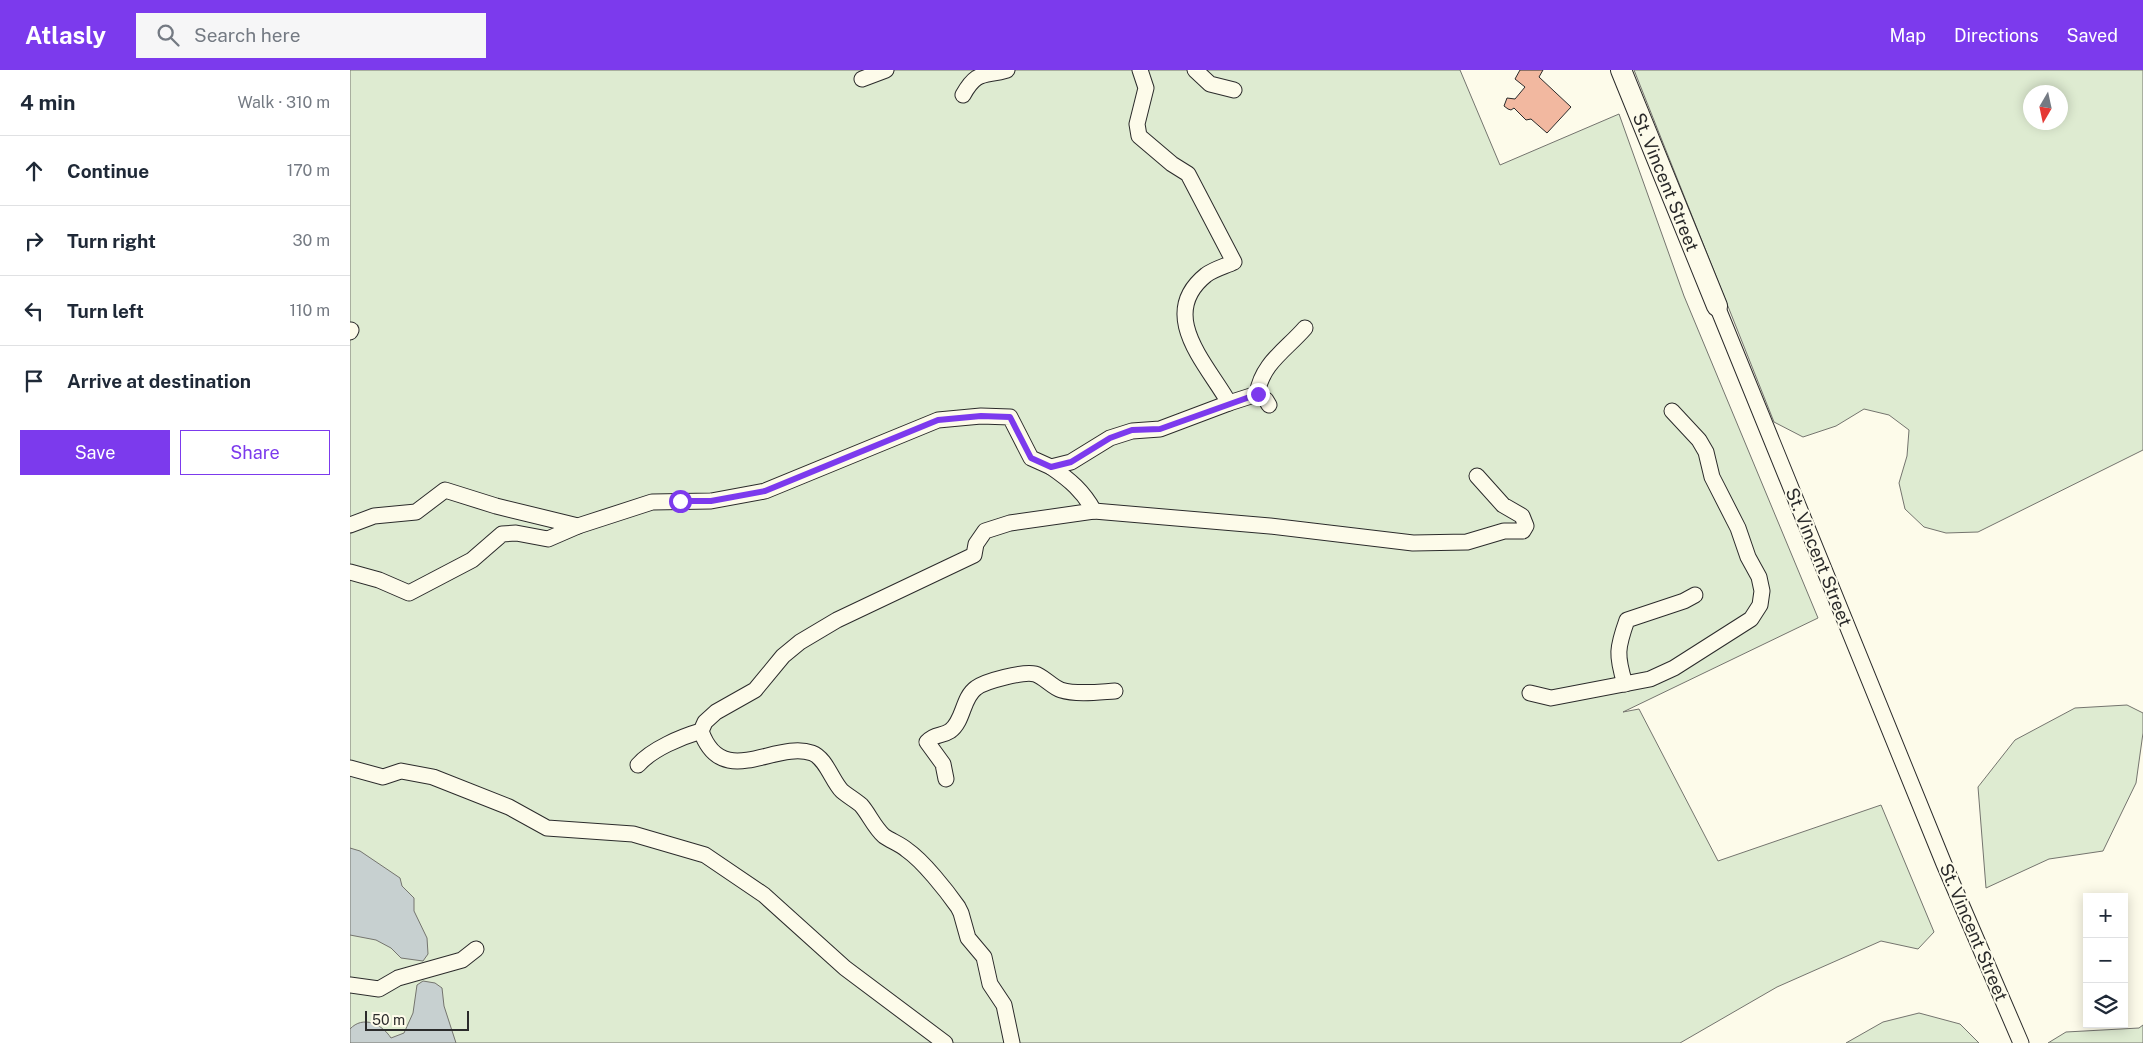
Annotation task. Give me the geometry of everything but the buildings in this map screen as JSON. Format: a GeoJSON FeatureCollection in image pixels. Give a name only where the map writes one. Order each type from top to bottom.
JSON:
{"type":"FeatureCollection","features":[{"type":"Feature","properties":{"kind":"main road","name":"St. Vincent Street"},"geometry":{"type":"LineString","coordinates":[[1621,70],[1717,306]]}},
{"type":"Feature","properties":{"kind":"street"},"geometry":{"type":"LineString","coordinates":[[862,79],[886,70]]}},
{"type":"Feature","properties":{"kind":"street"},"geometry":{"type":"LineString","coordinates":[[963,95],[969,84],[982,74],[1007,70]]}},
{"type":"Feature","properties":{"kind":"street"},"geometry":{"type":"LineString","coordinates":[[1140,70],[1146,88],[1137,124],[1139,136],[1172,164],[1188,174],[1234,262],[1207,275],[1194,289],[1186,304],[1186,323],[1189,340],[1229,403]]}},
{"type":"Feature","properties":{"kind":"street"},"geometry":{"type":"LineString","coordinates":[[1195,70],[1210,84],[1234,90]]}},
{"type":"Feature","properties":{"kind":"street","name":"St. Vincent Street"},"geometry":{"type":"LineString","coordinates":[[1717,306],[1944,864],[2021,1043]]}},
{"type":"Feature","properties":{"kind":"street"},"geometry":{"type":"LineString","coordinates":[[1258,394],[1259,383],[1264,371],[1305,328]]}},
{"type":"Feature","properties":{"kind":"street"},"geometry":{"type":"LineString","coordinates":[[1051,467],[1071,462],[1110,438],[1132,430],[1160,429],[1258,394]]}},
{"type":"Feature","properties":{"kind":"street"},"geometry":{"type":"LineString","coordinates":[[1258,394],[1269,405]]}},
{"type":"Feature","properties":{"kind":"street"},"geometry":{"type":"LineString","coordinates":[[1530,693],[1550,698],[1650,679],[1674,668],[1751,619],[1760,604],[1762,591],[1759,578],[1748,557],[1738,528],[1712,477],[1706,452],[1699,440],[1672,412]]}},
{"type":"Feature","properties":{"kind":"street"},"geometry":{"type":"LineString","coordinates":[[350,572],[378,580],[409,593],[472,560],[502,534],[516,533],[548,539],[578,526],[652,502],[711,501],[765,491],[938,420],[981,416],[1010,417],[1031,458],[1051,467],[1070,480],[1085,494],[1094,511]]}},
{"type":"Feature","properties":{"kind":"street"},"geometry":{"type":"LineString","coordinates":[[638,765],[644,758],[677,740],[701,731],[706,722],[716,712],[755,690],[783,656],[800,642],[837,620],[974,555],[976,544],[985,531],[1010,524],[1094,511],[1270,526],[1413,543],[1467,542],[1504,531],[1523,531],[1526,526],[1522,516],[1503,505],[1477,476]]}},
{"type":"Feature","properties":{"kind":"street"},"geometry":{"type":"LineString","coordinates":[[350,525],[374,516],[416,512],[445,490],[496,506],[578,526]]}},
{"type":"Feature","properties":{"kind":"street"},"geometry":{"type":"LineString","coordinates":[[1625,684],[1620,668],[1618,647],[1626,620],[1684,601],[1695,595]]}},
{"type":"Feature","properties":{"kind":"street"},"geometry":{"type":"LineString","coordinates":[[946,779],[943,764],[927,742],[932,736],[950,731],[959,720],[967,700],[974,689],[987,682],[1019,675],[1035,674],[1062,691],[1115,691]]}},
{"type":"Feature","properties":{"kind":"street"},"geometry":{"type":"LineString","coordinates":[[701,731],[710,748],[720,757],[731,761],[796,752],[814,753],[820,759],[842,791],[860,805],[883,835],[916,858],[958,906],[968,938],[984,957],[990,984],[1004,1006],[1012,1043]]}},
{"type":"Feature","properties":{"kind":"street"},"geometry":{"type":"LineString","coordinates":[[350,768],[383,776],[401,771],[433,776],[509,807],[547,828],[633,834],[705,854],[764,895],[845,968],[945,1043]]}},
{"type":"Feature","properties":{"kind":"street"},"geometry":{"type":"LineString","coordinates":[[350,985],[379,989],[398,978],[462,960],[476,949]]}},
{"type":"Feature","properties":{"kind":"green space"},"geometry":{"type":"Polygon","coordinates":[[[350,70],[1460,70],[1500,165],[1619,114],[1684,296],[1818,618],[1623,712],[1639,709],[1718,861],[1881,805],[1934,932],[1918,949],[1881,941],[1777,987],[1680,1043],[350,1043],[350,70]]]}},
{"type":"Feature","properties":{"kind":"green space"},"geometry":{"type":"Polygon","coordinates":[[[1634,70],[2143,70],[2143,450],[1978,532],[1946,533],[1924,527],[1905,509],[1899,483],[1907,456],[1909,430],[1889,415],[1864,409],[1836,426],[1803,437],[1774,422],[1634,70]]]}},
{"type":"Feature","properties":{"kind":"green space"},"geometry":{"type":"Polygon","coordinates":[[[2127,705],[2143,713],[2143,733],[2136,783],[2103,851],[2049,859],[1986,888],[1978,787],[2015,740],[2075,708],[2127,705]]]}},
{"type":"Feature","properties":{"kind":"green space"},"geometry":{"type":"Polygon","coordinates":[[[1919,1013],[1960,1024],[1979,1043],[1846,1043],[1883,1022],[1919,1013]]]}},
{"type":"Feature","properties":{"kind":"green space"},"geometry":{"type":"Polygon","coordinates":[[[2143,1025],[2143,1043],[2048,1043],[2066,1032],[2139,1028],[2143,1025]]]}},
{"type":"Feature","properties":{"kind":"shaded area"},"geometry":{"type":"Polygon","coordinates":[[[350,848],[360,851],[400,878],[402,886],[414,898],[414,911],[427,938],[428,954],[423,961],[401,958],[391,948],[376,940],[350,935],[350,848]]]}},
{"type":"Feature","properties":{"kind":"shaded area"},"geometry":{"type":"Polygon","coordinates":[[[423,981],[435,983],[442,988],[444,1006],[456,1043],[350,1043],[350,1029],[355,1025],[366,1022],[378,1025],[391,1038],[404,1033],[413,1013],[417,985],[423,981]]]}},
{"type":"Feature","properties":{"kind":"route"},"geometry":{"type":"LineString","coordinates":[[680,501],[711,501],[765,491],[938,420],[981,416],[1010,417],[1031,458],[1051,467],[1071,462],[1110,438],[1132,430],[1160,429],[1258,394]]}}]}
